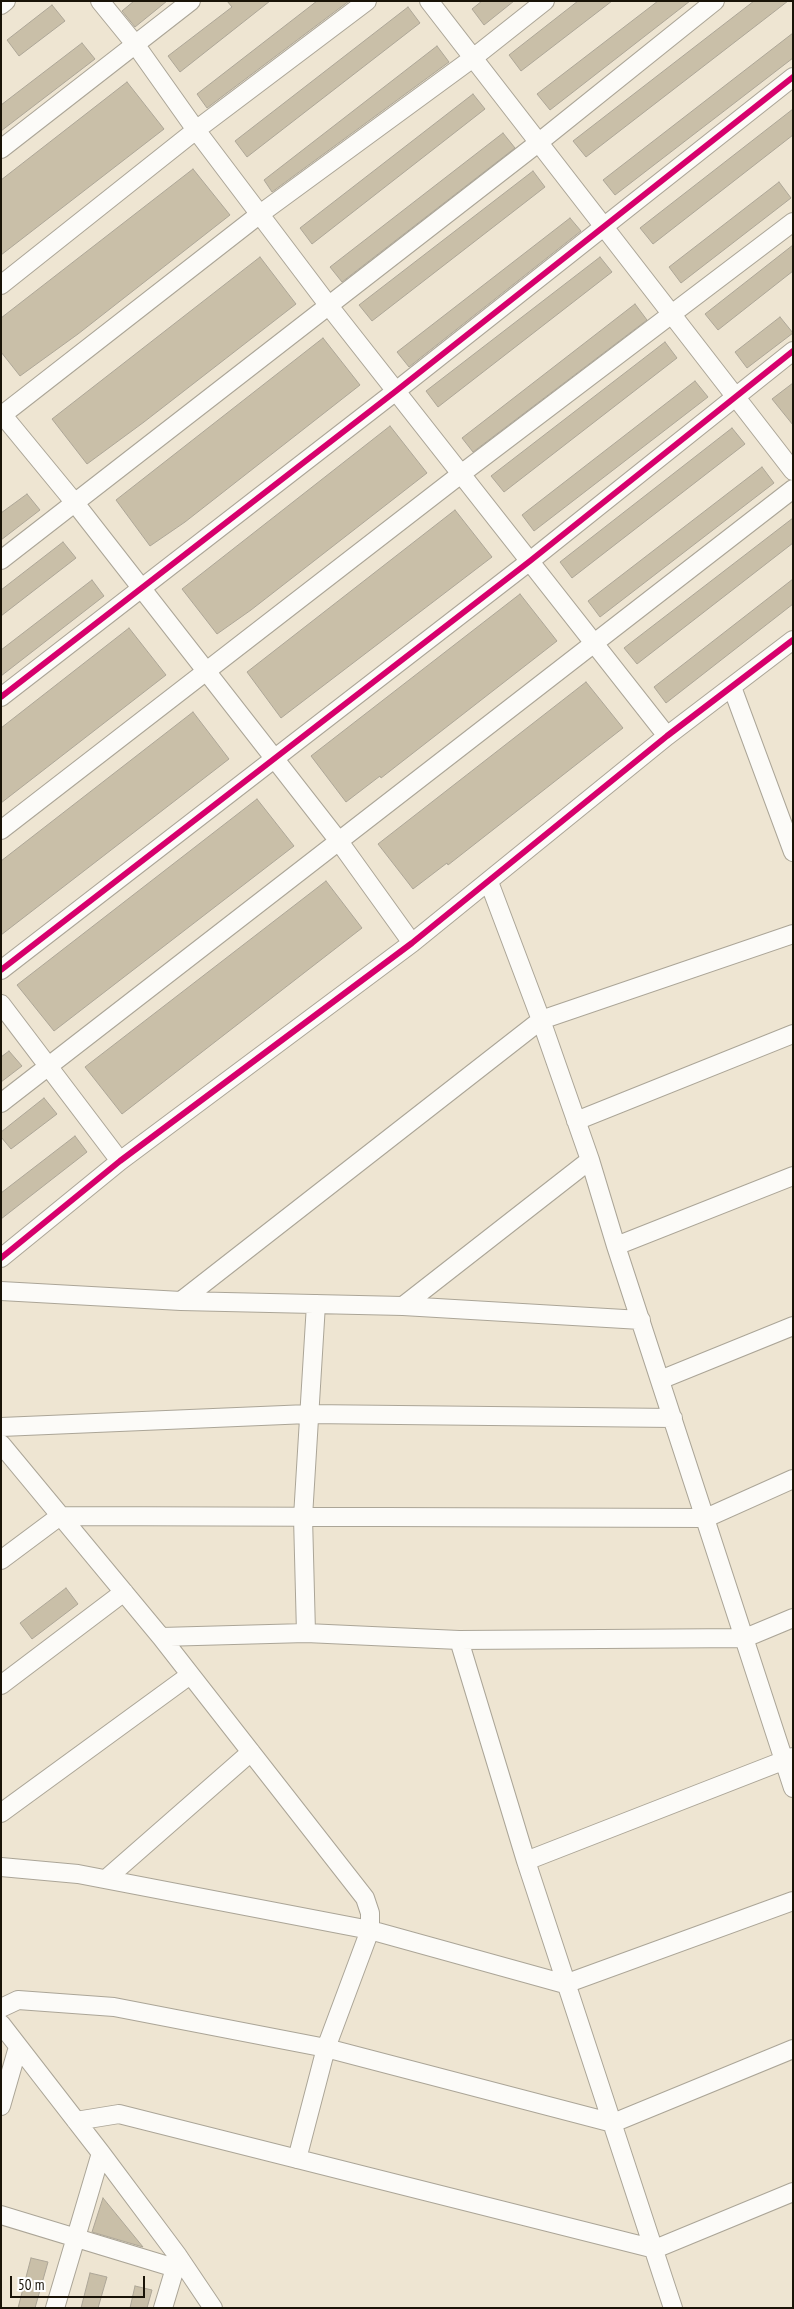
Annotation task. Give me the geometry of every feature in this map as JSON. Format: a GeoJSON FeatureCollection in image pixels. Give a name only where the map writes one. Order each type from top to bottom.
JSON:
{"type":"FeatureCollection","features":[{"type":"Feature","properties":{"kind":"street"},"geometry":{"type":"LineString","coordinates":[[1,5],[6,1]]}},
{"type":"Feature","properties":{"kind":"street"},"geometry":{"type":"LineString","coordinates":[[100,1],[135,44],[196,130],[329,306],[667,736]]}},
{"type":"Feature","properties":{"kind":"street"},"geometry":{"type":"LineString","coordinates":[[1,150],[190,1]]}},
{"type":"Feature","properties":{"kind":"street"},"geometry":{"type":"LineString","coordinates":[[1,284],[196,130],[366,1]]}},
{"type":"Feature","properties":{"kind":"street"},"geometry":{"type":"LineString","coordinates":[[429,1],[793,471]]}},
{"type":"Feature","properties":{"kind":"street"},"geometry":{"type":"LineString","coordinates":[[412,942],[338,840],[75,503],[2,414],[260,214],[473,58],[545,1]]}},
{"type":"Feature","properties":{"kind":"street"},"geometry":{"type":"LineString","coordinates":[[1,560],[538,143],[715,1]]}},
{"type":"Feature","properties":{"kind":"street"},"geometry":{"type":"LineString","coordinates":[[1,697],[396,391],[793,77]]}},
{"type":"Feature","properties":{"kind":"street"},"geometry":{"type":"LineString","coordinates":[[1,830],[461,474],[793,222]]}},
{"type":"Feature","properties":{"kind":"street"},"geometry":{"type":"LineString","coordinates":[[1,970],[530,561],[793,352]]}},
{"type":"Feature","properties":{"kind":"street"},"geometry":{"type":"LineString","coordinates":[[1,1103],[793,489]]}},
{"type":"Feature","properties":{"kind":"street"},"geometry":{"type":"LineString","coordinates":[[1,1258],[120,1161],[489,882],[667,736],[793,640]]}},
{"type":"Feature","properties":{"kind":"street"},"geometry":{"type":"LineString","coordinates":[[732,687],[789,826],[793,852]]}},
{"type":"Feature","properties":{"kind":"street"},"geometry":{"type":"LineString","coordinates":[[489,882],[541,1020],[590,1160],[616,1246],[745,1638],[789,1759],[793,1788]]}},
{"type":"Feature","properties":{"kind":"street"},"geometry":{"type":"LineString","coordinates":[[181,1302],[541,1020],[793,934]]}},
{"type":"Feature","properties":{"kind":"street"},"geometry":{"type":"LineString","coordinates":[[1,1004],[120,1161]]}},
{"type":"Feature","properties":{"kind":"street"},"geometry":{"type":"LineString","coordinates":[[576,1121],[793,1034]]}},
{"type":"Feature","properties":{"kind":"street"},"geometry":{"type":"LineString","coordinates":[[403,1306],[590,1160]]}},
{"type":"Feature","properties":{"kind":"street"},"geometry":{"type":"LineString","coordinates":[[616,1246],[793,1176]]}},
{"type":"Feature","properties":{"kind":"street"},"geometry":{"type":"LineString","coordinates":[[1,1291],[181,1302],[403,1306],[641,1320]]}},
{"type":"Feature","properties":{"kind":"street"},"geometry":{"type":"LineString","coordinates":[[306,1633],[304,1517],[308,1414],[316,1304]]}},
{"type":"Feature","properties":{"kind":"street"},"geometry":{"type":"LineString","coordinates":[[660,1380],[793,1326]]}},
{"type":"Feature","properties":{"kind":"street"},"geometry":{"type":"LineString","coordinates":[[1,1427],[308,1414],[673,1418]]}},
{"type":"Feature","properties":{"kind":"street"},"geometry":{"type":"LineString","coordinates":[[1,1444],[161,1637],[366,1898],[370,1913],[370,1930],[326,2048],[297,2159]]}},
{"type":"Feature","properties":{"kind":"street"},"geometry":{"type":"LineString","coordinates":[[1,1560],[60,1516],[706,1518],[793,1479]]}},
{"type":"Feature","properties":{"kind":"street"},"geometry":{"type":"LineString","coordinates":[[1,1685],[124,1592]]}},
{"type":"Feature","properties":{"kind":"street"},"geometry":{"type":"LineString","coordinates":[[161,1637],[306,1633],[459,1640],[745,1638],[793,1618]]}},
{"type":"Feature","properties":{"kind":"street"},"geometry":{"type":"LineString","coordinates":[[459,1640],[565,1984],[613,2122],[673,2308]]}},
{"type":"Feature","properties":{"kind":"street"},"geometry":{"type":"LineString","coordinates":[[1,1813],[190,1674]]}},
{"type":"Feature","properties":{"kind":"street"},"geometry":{"type":"LineString","coordinates":[[106,1879],[250,1752]]}},
{"type":"Feature","properties":{"kind":"street"},"geometry":{"type":"LineString","coordinates":[[526,1861],[789,1759]]}},
{"type":"Feature","properties":{"kind":"street"},"geometry":{"type":"LineString","coordinates":[[1,1867],[78,1874],[370,1930],[565,1984],[793,1902]]}},
{"type":"Feature","properties":{"kind":"street"},"geometry":{"type":"LineString","coordinates":[[1,2008],[18,2000],[114,2007],[326,2048],[613,2122],[793,2049]]}},
{"type":"Feature","properties":{"kind":"street"},"geometry":{"type":"LineString","coordinates":[[1,2024],[101,2153],[177,2262],[213,2308]]}},
{"type":"Feature","properties":{"kind":"street"},"geometry":{"type":"LineString","coordinates":[[1,2106],[18,2047]]}},
{"type":"Feature","properties":{"kind":"street"},"geometry":{"type":"LineString","coordinates":[[76,2121],[119,2114],[655,2249],[793,2192]]}},
{"type":"Feature","properties":{"kind":"street"},"geometry":{"type":"LineString","coordinates":[[55,2308],[74,2237],[101,2153]]}},
{"type":"Feature","properties":{"kind":"street"},"geometry":{"type":"LineString","coordinates":[[1,2215],[74,2237],[177,2262]]}},
{"type":"Feature","properties":{"kind":"street"},"geometry":{"type":"LineString","coordinates":[[164,2308],[177,2262]]}},
{"type":"Feature","properties":{"kind":"building"},"geometry":{"type":"Polygon","coordinates":[[[134,1],[167,1],[135,27],[122,11],[134,1]]]}},
{"type":"Feature","properties":{"kind":"building"},"geometry":{"type":"Polygon","coordinates":[[[227,1],[270,1],[180,72],[168,56],[232,7],[227,1]]]}},
{"type":"Feature","properties":{"kind":"building"},"geometry":{"type":"Polygon","coordinates":[[[317,1],[349,1],[207,108],[197,94],[317,1]]]}},
{"type":"Feature","properties":{"kind":"building"},"geometry":{"type":"Polygon","coordinates":[[[482,1],[514,1],[484,25],[472,9],[482,1]]]}},
{"type":"Feature","properties":{"kind":"building"},"geometry":{"type":"Polygon","coordinates":[[[578,1],[612,1],[521,71],[509,55],[578,1]]]}},
{"type":"Feature","properties":{"kind":"building"},"geometry":{"type":"Polygon","coordinates":[[[658,1],[690,1],[550,110],[537,94],[658,1]]]}},
{"type":"Feature","properties":{"kind":"building"},"geometry":{"type":"Polygon","coordinates":[[[754,1],[788,1],[586,157],[573,141],[754,1]]]}},
{"type":"Feature","properties":{"kind":"building"},"geometry":{"type":"Polygon","coordinates":[[[52,5],[65,21],[19,56],[7,40],[52,5]]]}},
{"type":"Feature","properties":{"kind":"building"},"geometry":{"type":"Polygon","coordinates":[[[408,7],[420,23],[247,157],[235,141],[408,7]]]}},
{"type":"Feature","properties":{"kind":"building"},"geometry":{"type":"Polygon","coordinates":[[[793,33],[793,58],[615,195],[603,180],[793,33]]]}},
{"type":"Feature","properties":{"kind":"building"},"geometry":{"type":"Polygon","coordinates":[[[82,43],[95,59],[1,131],[1,105],[82,43]]]}},
{"type":"Feature","properties":{"kind":"building"},"geometry":{"type":"Polygon","coordinates":[[[437,46],[449,62],[272,192],[264,180],[437,46]]]}},
{"type":"Feature","properties":{"kind":"building"},"geometry":{"type":"Polygon","coordinates":[[[127,82],[164,129],[1,255],[1,180],[127,82]]]}},
{"type":"Feature","properties":{"kind":"building"},"geometry":{"type":"Polygon","coordinates":[[[473,94],[485,109],[312,244],[300,228],[473,94]]]}},
{"type":"Feature","properties":{"kind":"building"},"geometry":{"type":"Polygon","coordinates":[[[793,109],[793,135],[653,244],[640,228],[793,109]]]}},
{"type":"Feature","properties":{"kind":"building"},"geometry":{"type":"Polygon","coordinates":[[[503,133],[515,148],[342,282],[330,267],[503,133]]]}},
{"type":"Feature","properties":{"kind":"building"},"geometry":{"type":"Polygon","coordinates":[[[193,169],[230,215],[78,334],[20,376],[1,352],[1,318],[193,169]]]}},
{"type":"Feature","properties":{"kind":"building"},"geometry":{"type":"Polygon","coordinates":[[[533,171],[545,187],[372,321],[359,305],[533,171]]]}},
{"type":"Feature","properties":{"kind":"building"},"geometry":{"type":"Polygon","coordinates":[[[779,182],[791,198],[681,283],[669,267],[779,182]]]}},
{"type":"Feature","properties":{"kind":"building"},"geometry":{"type":"Polygon","coordinates":[[[570,218],[581,231],[409,367],[397,352],[570,218]]]}},
{"type":"Feature","properties":{"kind":"building"},"geometry":{"type":"Polygon","coordinates":[[[793,245],[793,271],[718,330],[705,314],[793,245]]]}},
{"type":"Feature","properties":{"kind":"building"},"geometry":{"type":"Polygon","coordinates":[[[260,257],[296,304],[87,464],[52,419],[260,257]]]}},
{"type":"Feature","properties":{"kind":"building"},"geometry":{"type":"Polygon","coordinates":[[[600,257],[612,272],[438,407],[426,391],[600,257]]]}},
{"type":"Feature","properties":{"kind":"building"},"geometry":{"type":"Polygon","coordinates":[[[635,304],[647,320],[473,452],[462,438],[635,304]]]}},
{"type":"Feature","properties":{"kind":"building"},"geometry":{"type":"Polygon","coordinates":[[[780,317],[793,333],[747,368],[735,352],[780,317]]]}},
{"type":"Feature","properties":{"kind":"building"},"geometry":{"type":"Polygon","coordinates":[[[323,338],[360,385],[185,522],[150,546],[116,500],[323,338]]]}},
{"type":"Feature","properties":{"kind":"building"},"geometry":{"type":"Polygon","coordinates":[[[665,342],[677,358],[504,492],[491,476],[665,342]]]}},
{"type":"Feature","properties":{"kind":"building"},"geometry":{"type":"Polygon","coordinates":[[[695,381],[708,397],[534,531],[522,515],[695,381]]]}},
{"type":"Feature","properties":{"kind":"building"},"geometry":{"type":"Polygon","coordinates":[[[793,383],[793,425],[772,399],[793,383]]]}},
{"type":"Feature","properties":{"kind":"building"},"geometry":{"type":"Polygon","coordinates":[[[390,426],[427,473],[251,610],[217,634],[182,589],[390,426]]]}},
{"type":"Feature","properties":{"kind":"building"},"geometry":{"type":"Polygon","coordinates":[[[732,428],[745,444],[572,578],[560,562],[732,428]]]}},
{"type":"Feature","properties":{"kind":"building"},"geometry":{"type":"Polygon","coordinates":[[[762,467],[774,483],[600,617],[588,601],[762,467]]]}},
{"type":"Feature","properties":{"kind":"building"},"geometry":{"type":"Polygon","coordinates":[[[27,494],[40,510],[1,540],[1,513],[27,494]]]}},
{"type":"Feature","properties":{"kind":"building"},"geometry":{"type":"Polygon","coordinates":[[[455,510],[492,557],[281,718],[247,672],[455,510]]]}},
{"type":"Feature","properties":{"kind":"building"},"geometry":{"type":"Polygon","coordinates":[[[793,518],[793,543],[637,664],[624,648],[793,518]]]}},
{"type":"Feature","properties":{"kind":"building"},"geometry":{"type":"Polygon","coordinates":[[[63,542],[76,558],[1,616],[1,590],[63,542]]]}},
{"type":"Feature","properties":{"kind":"building"},"geometry":{"type":"Polygon","coordinates":[[[793,579],[793,604],[666,703],[654,687],[793,579]]]}},
{"type":"Feature","properties":{"kind":"building"},"geometry":{"type":"Polygon","coordinates":[[[92,580],[104,596],[1,676],[1,650],[92,580]]]}},
{"type":"Feature","properties":{"kind":"building"},"geometry":{"type":"Polygon","coordinates":[[[520,594],[557,641],[381,778],[380,776],[346,802],[311,756],[520,594]]]}},
{"type":"Feature","properties":{"kind":"building"},"geometry":{"type":"Polygon","coordinates":[[[129,628],[166,675],[1,803],[1,728],[129,628]]]}},
{"type":"Feature","properties":{"kind":"building"},"geometry":{"type":"Polygon","coordinates":[[[586,682],[623,728],[448,865],[447,863],[413,889],[378,844],[586,682]]]}},
{"type":"Feature","properties":{"kind":"building"},"geometry":{"type":"Polygon","coordinates":[[[193,712],[229,759],[1,935],[1,861],[193,712]]]}},
{"type":"Feature","properties":{"kind":"building"},"geometry":{"type":"Polygon","coordinates":[[[257,799],[294,846],[54,1031],[17,985],[257,799]]]}},
{"type":"Feature","properties":{"kind":"building"},"geometry":{"type":"Polygon","coordinates":[[[326,881],[362,928],[122,1114],[85,1067],[326,881]]]}},
{"type":"Feature","properties":{"kind":"building"},"geometry":{"type":"Polygon","coordinates":[[[9,1051],[22,1066],[1,1082],[1,1057],[9,1051]]]}},
{"type":"Feature","properties":{"kind":"building"},"geometry":{"type":"Polygon","coordinates":[[[44,1098],[57,1114],[11,1149],[1,1137],[1,1132],[44,1098]]]}},
{"type":"Feature","properties":{"kind":"building"},"geometry":{"type":"Polygon","coordinates":[[[75,1136],[87,1152],[1,1219],[1,1193],[75,1136]]]}},
{"type":"Feature","properties":{"kind":"building"},"geometry":{"type":"Polygon","coordinates":[[[66,1588],[78,1604],[32,1639],[20,1623],[66,1588]]]}},
{"type":"Feature","properties":{"kind":"building"},"geometry":{"type":"Polygon","coordinates":[[[103,2198],[143,2247],[92,2232],[103,2198]]]}},
{"type":"Feature","properties":{"kind":"building"},"geometry":{"type":"Polygon","coordinates":[[[31,2258],[48,2262],[35,2308],[18,2308],[31,2258]]]}},
{"type":"Feature","properties":{"kind":"building"},"geometry":{"type":"Polygon","coordinates":[[[90,2273],[107,2277],[98,2308],[81,2308],[90,2273]]]}},
{"type":"Feature","properties":{"kind":"building"},"geometry":{"type":"Polygon","coordinates":[[[135,2286],[152,2290],[147,2308],[130,2308],[135,2286]]]}},
{"type":"Feature","properties":{"kind":"cycle path"},"geometry":{"type":"LineString","coordinates":[[1,697],[396,391],[793,77]]}},
{"type":"Feature","properties":{"kind":"cycle path"},"geometry":{"type":"LineString","coordinates":[[1,970],[530,561],[793,351]]}},
{"type":"Feature","properties":{"kind":"cycle path"},"geometry":{"type":"LineString","coordinates":[[1,1258],[120,1161],[412,943],[667,736],[793,640]]}}]}
